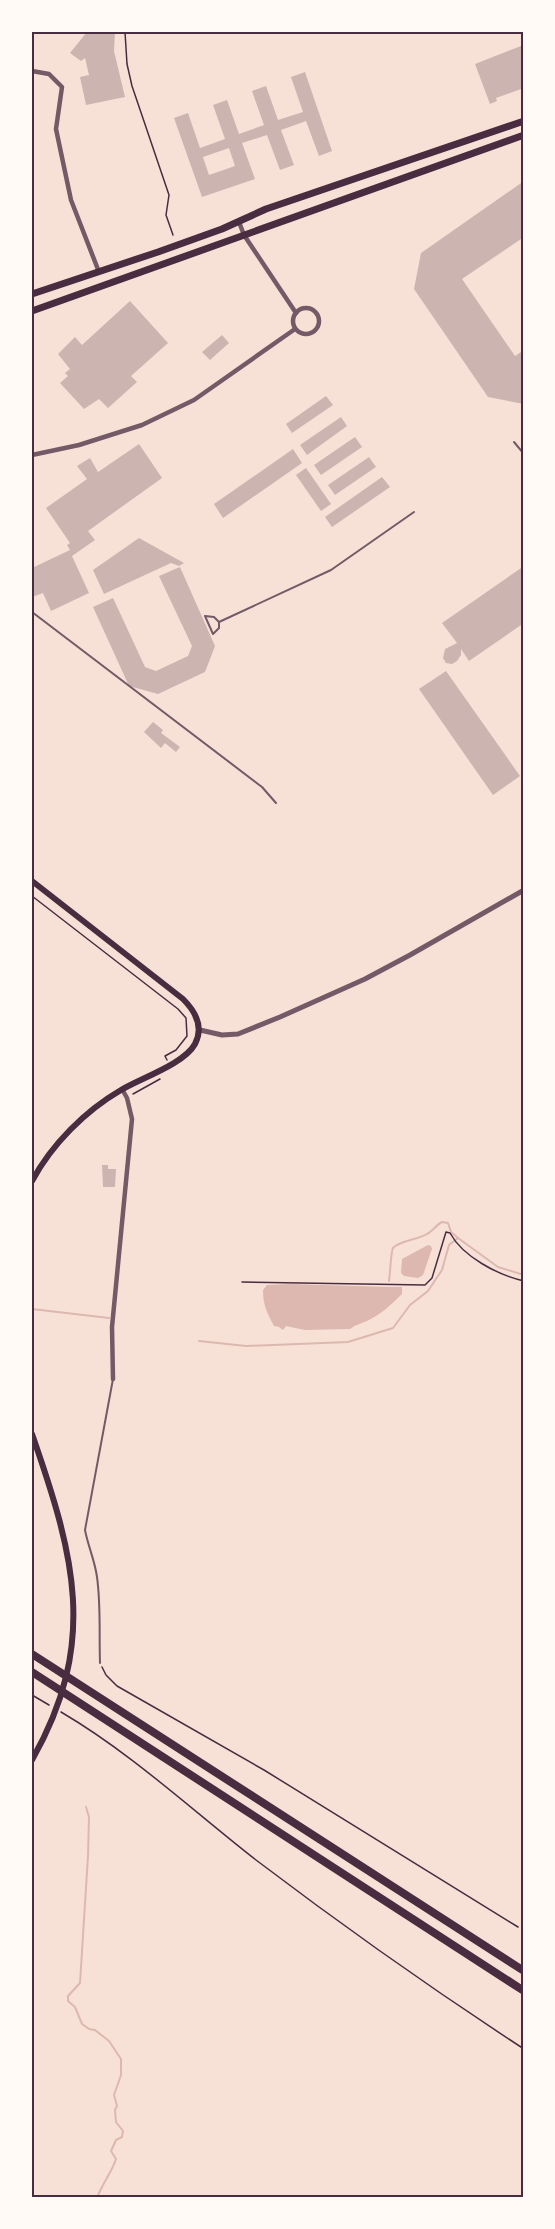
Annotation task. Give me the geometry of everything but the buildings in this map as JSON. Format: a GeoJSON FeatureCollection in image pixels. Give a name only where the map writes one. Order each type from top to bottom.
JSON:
{"type":"FeatureCollection","features":[{"type":"Feature","properties":{"kind":"highway"},"geometry":{"type":"LineString","coordinates":[[32,1654],[524,1971]]}},
{"type":"Feature","properties":{"kind":"highway"},"geometry":{"type":"LineString","coordinates":[[32,1672],[524,1991]]}},
{"type":"Feature","properties":{"kind":"main road"},"geometry":{"type":"LineString","coordinates":[[32,294],[239,222],[266,209],[524,121]]}},
{"type":"Feature","properties":{"kind":"main road"},"geometry":{"type":"LineString","coordinates":[[32,311],[524,135]]}},
{"type":"Feature","properties":{"kind":"main road"},"geometry":{"type":"LineString","coordinates":[[32,881],[183,999],[193,1011],[200,1030],[196,1043],[184,1056],[122,1089],[90,1111],[65,1135],[32,1181]]}},
{"type":"Feature","properties":{"kind":"main road"},"geometry":{"type":"LineString","coordinates":[[32,1434],[58,1514],[71,1568],[74,1610],[71,1649],[64,1688],[48,1729],[32,1760]]}},
{"type":"Feature","properties":{"kind":"street"},"geometry":{"type":"LineString","coordinates":[[32,71],[49,74],[62,87],[56,129],[71,200],[99,272]]}},
{"type":"Feature","properties":{"kind":"street"},"geometry":{"type":"LineString","coordinates":[[239,222],[244,235],[296,313]]}},
{"type":"Feature","properties":{"kind":"street"},"geometry":{"type":"LineString","coordinates":[[301,309],[313,310],[318,315],[317,328],[308,334],[301,333],[293,324],[296,313],[301,309]]}},
{"type":"Feature","properties":{"kind":"street"},"geometry":{"type":"LineString","coordinates":[[32,455],[79,445],[142,425],[194,400],[296,329]]}},
{"type":"Feature","properties":{"kind":"street"},"geometry":{"type":"LineString","coordinates":[[200,1030],[222,1035],[238,1034],[280,1017],[365,979],[524,890]]}},
{"type":"Feature","properties":{"kind":"street"},"geometry":{"type":"LineString","coordinates":[[113,1379],[112,1327],[132,1119],[127,1098],[122,1089]]}},
{"type":"Feature","properties":{"kind":"lane"},"geometry":{"type":"LineString","coordinates":[[514,442],[524,454]]}},
{"type":"Feature","properties":{"kind":"lane"},"geometry":{"type":"LineString","coordinates":[[219,622],[331,570],[414,512]]}},
{"type":"Feature","properties":{"kind":"lane"},"geometry":{"type":"LineString","coordinates":[[32,612],[262,787],[276,803]]}},
{"type":"Feature","properties":{"kind":"lane"},"geometry":{"type":"LineString","coordinates":[[205,616],[214,617],[219,622],[219,628],[213,634],[205,616]]}},
{"type":"Feature","properties":{"kind":"lane"},"geometry":{"type":"LineString","coordinates":[[100,1663],[100,1600],[85,1530],[113,1379]]}},
{"type":"Feature","properties":{"kind":"path"},"geometry":{"type":"LineString","coordinates":[[125,32],[129,76],[169,195],[166,215],[173,235]]}},
{"type":"Feature","properties":{"kind":"path"},"geometry":{"type":"LineString","coordinates":[[32,896],[178,1010],[186,1018],[188,1027],[188,1036],[182,1044]]}},
{"type":"Feature","properties":{"kind":"path"},"geometry":{"type":"LineString","coordinates":[[127,1098],[165,1077]]}},
{"type":"Feature","properties":{"kind":"path"},"geometry":{"type":"LineString","coordinates":[[242,1282],[425,1285],[432,1278],[446,1232],[495,1271],[524,1281]]}},
{"type":"Feature","properties":{"kind":"path"},"geometry":{"type":"LineString","coordinates":[[100,1663],[105,1675],[117,1686],[264,1770],[523,1930]]}},
{"type":"Feature","properties":{"kind":"path"},"geometry":{"type":"LineString","coordinates":[[32,1695],[52,1707]]}},
{"type":"Feature","properties":{"kind":"path"},"geometry":{"type":"LineString","coordinates":[[61,1712],[121,1752],[297,1890],[455,2003],[524,2049]]}},
{"type":"Feature","properties":{"kind":"shaded area"},"geometry":{"type":"Polygon","coordinates":[[[428,1245],[432,1249],[423,1275],[418,1278],[404,1276],[401,1273],[402,1259],[428,1245]]]}},
{"type":"Feature","properties":{"kind":"shaded area"},"geometry":{"type":"Polygon","coordinates":[[[267,1285],[402,1287],[402,1294],[376,1316],[350,1329],[305,1330],[286,1326],[283,1330],[274,1326],[269,1317],[263,1290],[267,1285]]]}},
{"type":"Feature","properties":{"kind":"waterway"},"geometry":{"type":"LineString","coordinates":[[389,1281],[392,1250],[396,1245],[419,1238],[442,1222],[448,1223],[451,1232],[458,1238]]}},
{"type":"Feature","properties":{"kind":"waterway"},"geometry":{"type":"LineString","coordinates":[[199,1341],[246,1346],[348,1342],[393,1328],[410,1305],[428,1291],[442,1270],[449,1245],[458,1238],[498,1267],[524,1275]]}},
{"type":"Feature","properties":{"kind":"waterway"},"geometry":{"type":"LineString","coordinates":[[32,1309],[109,1318]]}},
{"type":"Feature","properties":{"kind":"waterway"},"geometry":{"type":"LineString","coordinates":[[86,1807],[89,1817],[88,1856],[80,1983],[68,1996],[68,2001],[75,2007],[82,2024],[95,2030],[109,2041],[121,2059],[121,2075],[114,2095],[117,2106],[116,2122],[123,2131],[122,2137],[116,2140],[111,2151],[116,2159],[97,2198]]}}]}
